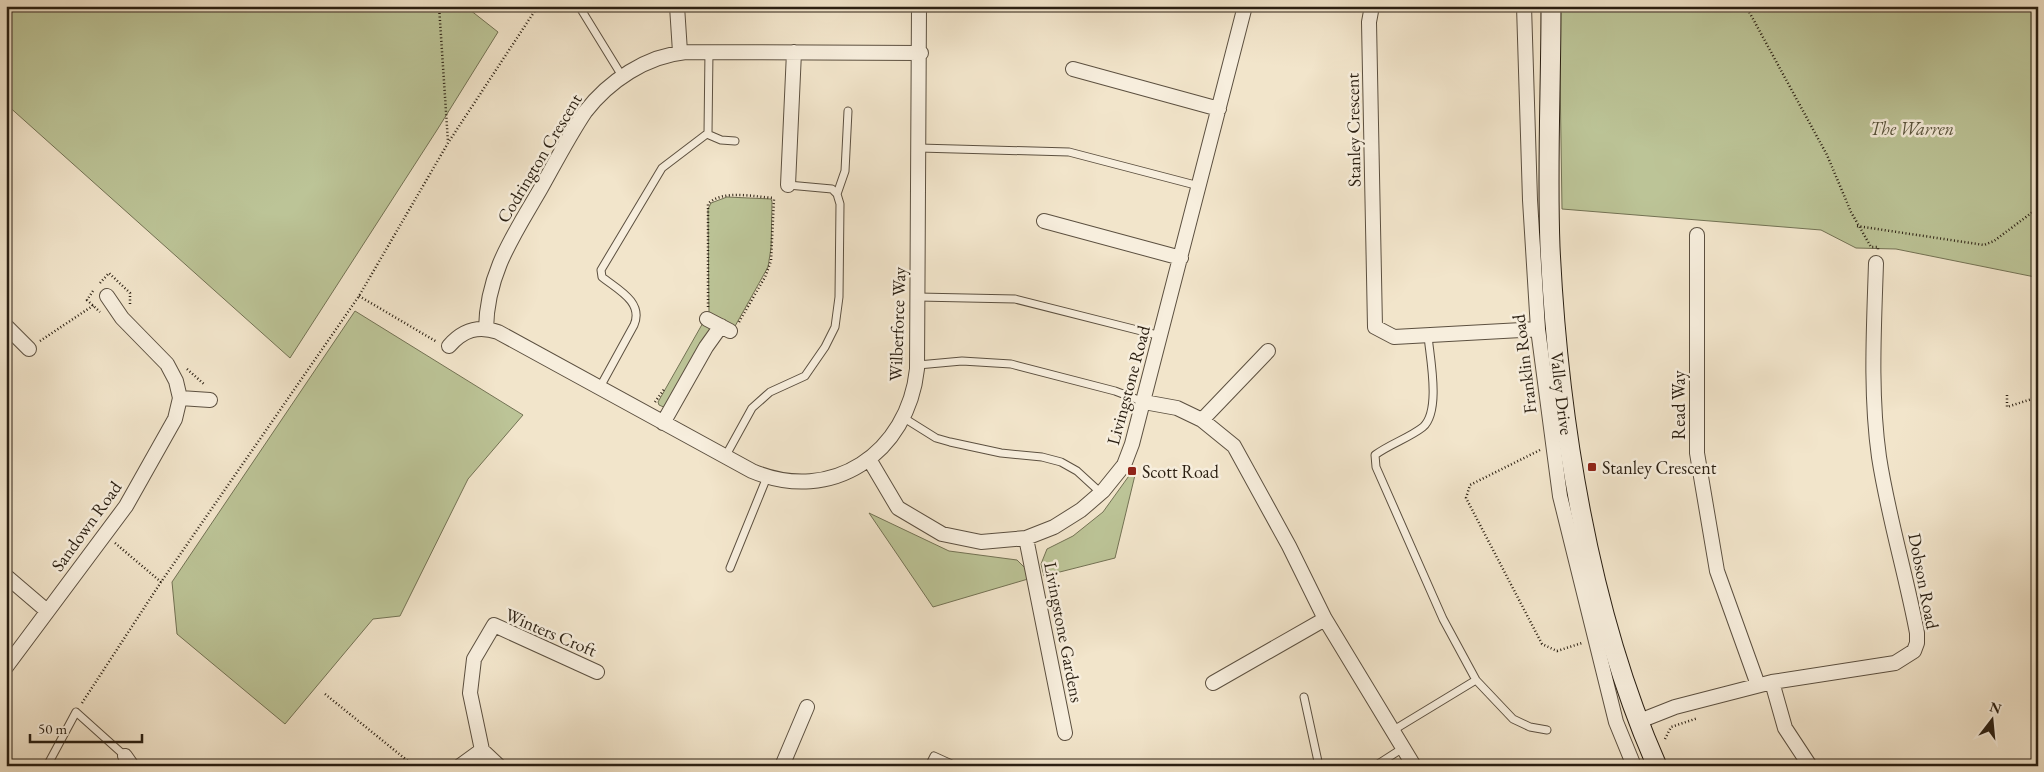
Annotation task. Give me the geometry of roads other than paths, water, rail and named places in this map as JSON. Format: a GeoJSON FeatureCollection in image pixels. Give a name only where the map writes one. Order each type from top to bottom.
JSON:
{"type":"FeatureCollection","features":[{"type":"Feature","properties":{"kind":"street"},"geometry":{"type":"LineString","coordinates":[[677,6],[680,52]]}},
{"type":"Feature","properties":{"kind":"street","name":"Wilberforce Way"},"geometry":{"type":"LineString","coordinates":[[486,329],[502,334],[663,423],[767,477],[792,482],[823,480],[850,470],[868,459],[887,443],[904,418],[913,392],[918,365],[920,6]]}},
{"type":"Feature","properties":{"kind":"street","name":"Livingstone Road"},"geometry":{"type":"LineString","coordinates":[[868,459],[898,508],[942,534],[981,542],[1026,538],[1054,527],[1081,510],[1101,493],[1124,465],[1144,402],[1245,6]]}},
{"type":"Feature","properties":{"kind":"street","name":"Stanley Crescent"},"geometry":{"type":"LineString","coordinates":[[1372,6],[1369,22],[1375,326],[1394,337],[1538,329]]}},
{"type":"Feature","properties":{"kind":"street","name":"Franklin Road"},"geometry":{"type":"LineString","coordinates":[[1524,6],[1530,200],[1538,329],[1560,496],[1616,722],[1634,766]]}},
{"type":"Feature","properties":{"kind":"street","name":"Valley Drive"},"geometry":{"type":"LineString","coordinates":[[1551,6],[1550,246],[1556,334],[1574,467],[1594,571],[1616,659],[1638,722],[1657,766]]}},
{"type":"Feature","properties":{"kind":"street","name":"Codrington Crescent"},"geometry":{"type":"LineString","coordinates":[[486,329],[491,284],[506,248],[583,116],[599,95],[622,76],[643,65],[680,52],[709,50],[920,53]]}},
{"type":"Feature","properties":{"kind":"street"},"geometry":{"type":"LineString","coordinates":[[788,185],[794,52]]}},
{"type":"Feature","properties":{"kind":"street"},"geometry":{"type":"LineString","coordinates":[[1073,69],[1219,108]]}},
{"type":"Feature","properties":{"kind":"street"},"geometry":{"type":"LineString","coordinates":[[1044,221],[1181,258]]}},
{"type":"Feature","properties":{"kind":"street","name":"Read Way"},"geometry":{"type":"LineString","coordinates":[[1696,235],[1696,453],[1717,571],[1785,728],[1810,766]]}},
{"type":"Feature","properties":{"kind":"street","name":"Dobson Road"},"geometry":{"type":"LineString","coordinates":[[1638,722],[1675,707],[1765,684],[1894,663],[1914,651],[1917,643],[1914,617],[1882,474],[1875,423],[1876,263]]}},
{"type":"Feature","properties":{"kind":"street"},"geometry":{"type":"LineString","coordinates":[[107,296],[122,318],[168,364],[180,398],[210,400]]}},
{"type":"Feature","properties":{"kind":"street"},"geometry":{"type":"LineString","coordinates":[[663,423],[706,347],[729,328],[708,315]]}},
{"type":"Feature","properties":{"kind":"street"},"geometry":{"type":"LineString","coordinates":[[6,326],[29,349]]}},
{"type":"Feature","properties":{"kind":"street"},"geometry":{"type":"LineString","coordinates":[[449,346],[465,332],[486,329]]}},
{"type":"Feature","properties":{"kind":"street"},"geometry":{"type":"LineString","coordinates":[[1202,420],[1268,351]]}},
{"type":"Feature","properties":{"kind":"street","name":"Sandown Road"},"geometry":{"type":"LineString","coordinates":[[9,674],[47,611],[126,506],[175,419],[180,398]]}},
{"type":"Feature","properties":{"kind":"street"},"geometry":{"type":"LineString","coordinates":[[1144,402],[1177,408],[1202,420],[1234,446],[1289,546],[1325,619],[1414,766]]}},
{"type":"Feature","properties":{"kind":"street","name":"Livingstone Gardens"},"geometry":{"type":"LineString","coordinates":[[1026,538],[1065,733]]}},
{"type":"Feature","properties":{"kind":"street"},"geometry":{"type":"LineString","coordinates":[[6,576],[47,611]]}},
{"type":"Feature","properties":{"kind":"street"},"geometry":{"type":"LineString","coordinates":[[1213,683],[1325,619]]}},
{"type":"Feature","properties":{"kind":"street","name":"Winters Croft"},"geometry":{"type":"LineString","coordinates":[[482,750],[470,693],[474,659],[494,624],[597,672]]}},
{"type":"Feature","properties":{"kind":"street"},"geometry":{"type":"LineString","coordinates":[[782,766],[807,707]]}},
{"type":"Feature","properties":{"kind":"street"},"geometry":{"type":"LineString","coordinates":[[460,766],[482,750],[499,766]]}},
{"type":"Feature","properties":{"kind":"lane"},"geometry":{"type":"LineString","coordinates":[[579,6],[622,76]]}},
{"type":"Feature","properties":{"kind":"lane"},"geometry":{"type":"LineString","coordinates":[[600,388],[637,316],[633,302],[602,277],[601,270],[662,168],[707,134],[709,126],[709,50]]}},
{"type":"Feature","properties":{"kind":"lane"},"geometry":{"type":"LineString","coordinates":[[837,194],[845,171],[848,111]]}},
{"type":"Feature","properties":{"kind":"lane"},"geometry":{"type":"LineString","coordinates":[[707,134],[721,140],[735,141]]}},
{"type":"Feature","properties":{"kind":"lane"},"geometry":{"type":"LineString","coordinates":[[919,148],[1069,152],[1200,186]]}},
{"type":"Feature","properties":{"kind":"lane"},"geometry":{"type":"LineString","coordinates":[[725,456],[754,406],[770,392],[805,376],[825,347],[835,327],[840,288],[840,204],[837,194],[832,189],[788,185]]}},
{"type":"Feature","properties":{"kind":"lane"},"geometry":{"type":"LineString","coordinates":[[918,297],[1015,299],[1161,336]]}},
{"type":"Feature","properties":{"kind":"lane"},"geometry":{"type":"LineString","coordinates":[[1428,336],[1433,405],[1431,417],[1422,427],[1375,455],[1376,467],[1443,619],[1476,680],[1513,719],[1530,727],[1547,730]]}},
{"type":"Feature","properties":{"kind":"lane"},"geometry":{"type":"LineString","coordinates":[[918,365],[962,361],[1011,364],[1115,391],[1144,402]]}},
{"type":"Feature","properties":{"kind":"lane"},"geometry":{"type":"LineString","coordinates":[[904,418],[936,438],[950,442],[1001,452],[1042,457],[1061,462],[1077,470],[1101,493]]}},
{"type":"Feature","properties":{"kind":"lane"},"geometry":{"type":"LineString","coordinates":[[730,568],[767,477]]}},
{"type":"Feature","properties":{"kind":"lane"},"geometry":{"type":"LineString","coordinates":[[1392,731],[1476,680]]}},
{"type":"Feature","properties":{"kind":"lane"},"geometry":{"type":"LineString","coordinates":[[1304,697],[1319,766]]}},
{"type":"Feature","properties":{"kind":"lane"},"geometry":{"type":"LineString","coordinates":[[47,766],[76,712],[129,761]]}},
{"type":"Feature","properties":{"kind":"lane"},"geometry":{"type":"LineString","coordinates":[[1375,766],[1403,748]]}},
{"type":"Feature","properties":{"kind":"lane"},"geometry":{"type":"LineString","coordinates":[[930,766],[934,756],[956,766]]}},
{"type":"Feature","properties":{"kind":"place","name":"Stanley Crescent"},"geometry":{"type":"Point","coordinates":[1592,467]}},
{"type":"Feature","properties":{"kind":"place","name":"Scott Road"},"geometry":{"type":"Point","coordinates":[1132,471]}},
{"type":"Feature","properties":{"kind":"park label","name":"The Warren"},"geometry":{"type":"Point","coordinates":[1912,128]}}]}
